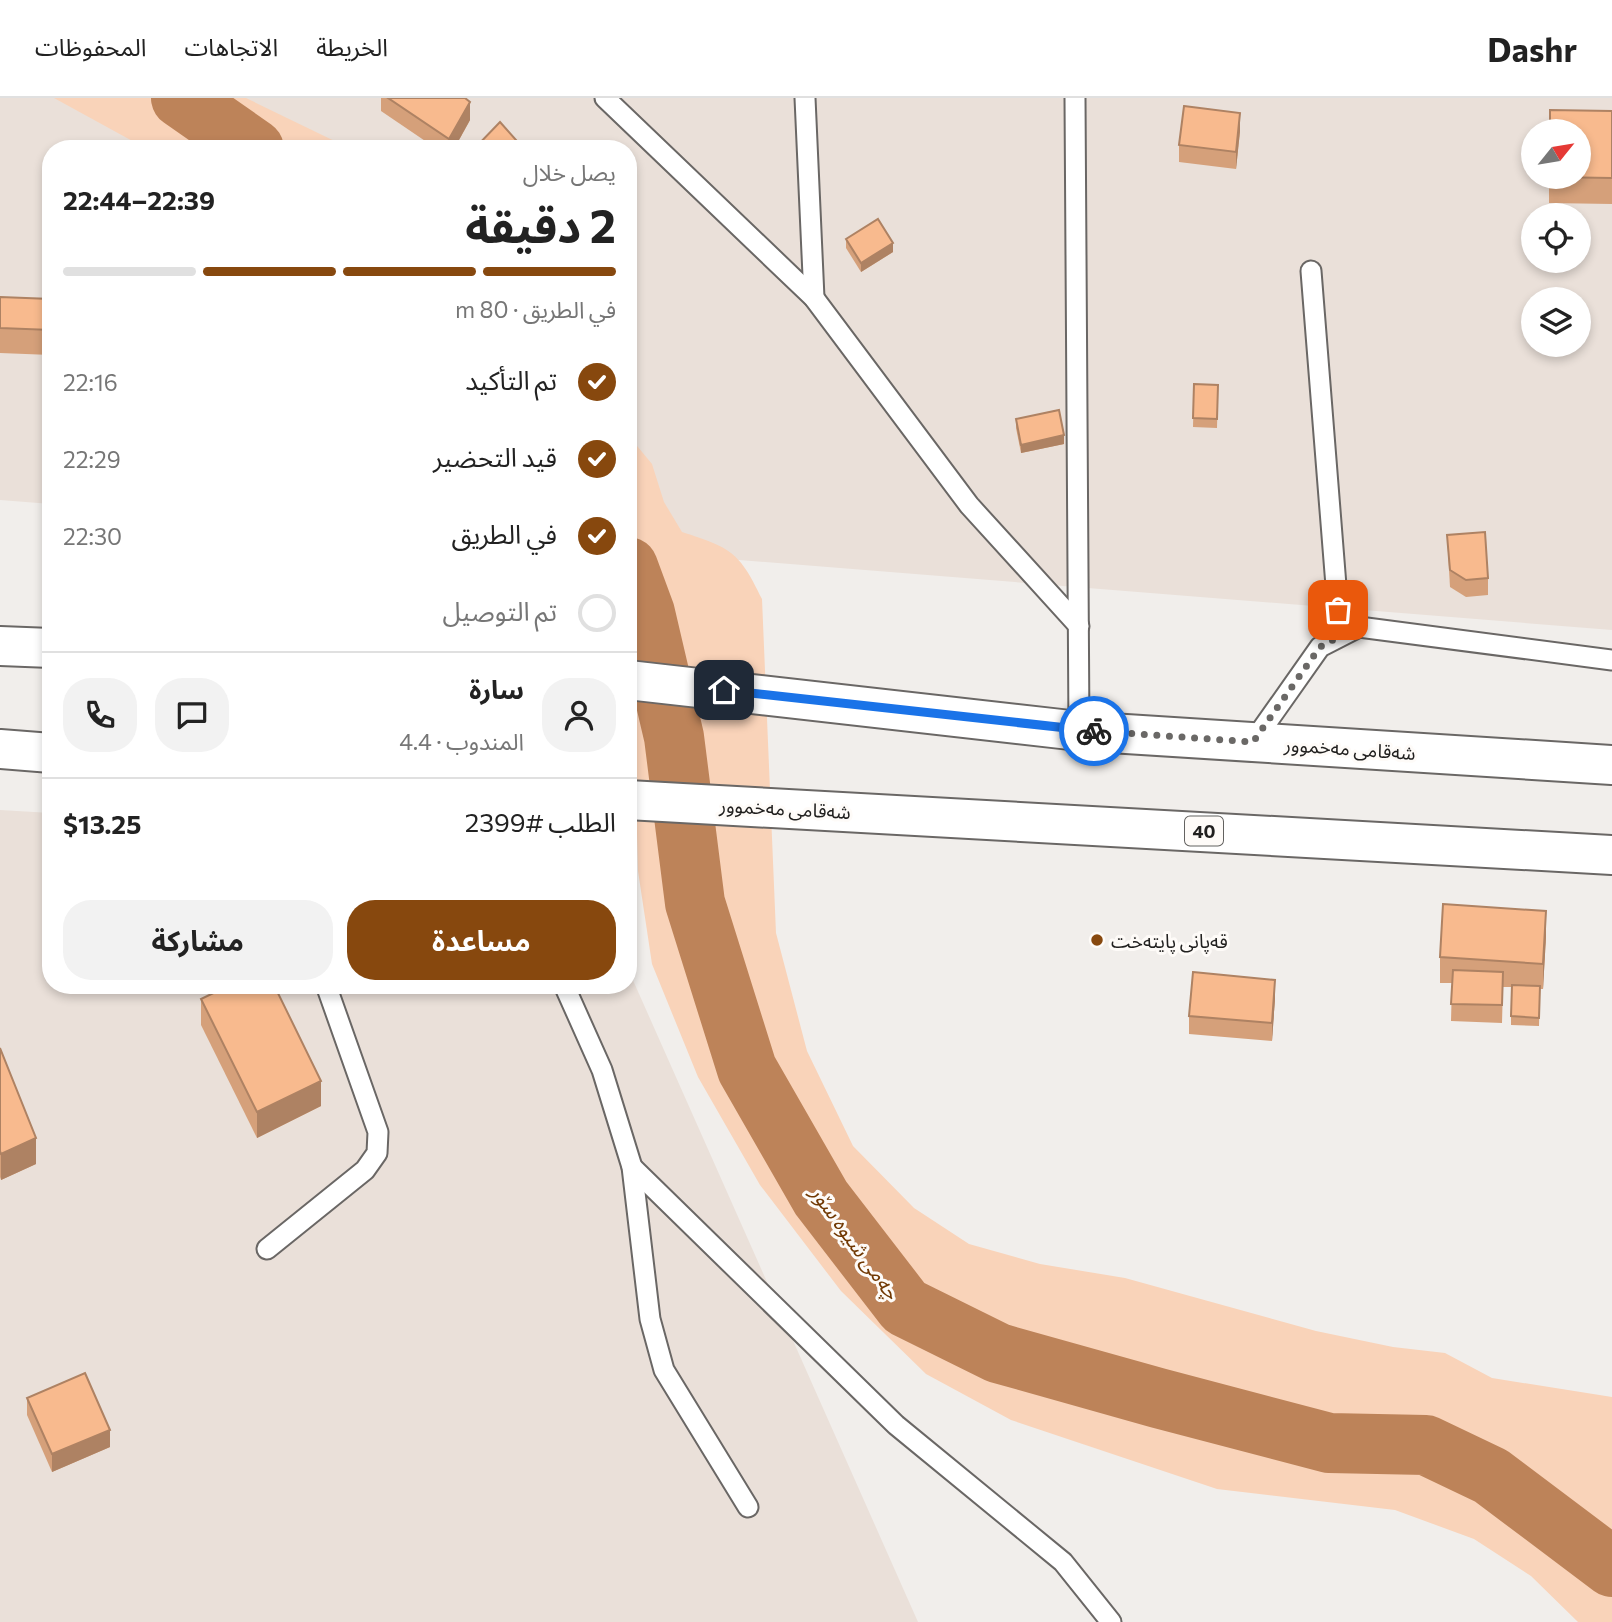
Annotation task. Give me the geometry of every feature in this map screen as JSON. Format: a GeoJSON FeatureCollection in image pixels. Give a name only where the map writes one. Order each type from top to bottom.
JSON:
{"type":"FeatureCollection","features":[{"type":"Feature","properties":{"kind":"highway"},"geometry":{"type":"LineString","coordinates":[[0,646],[42,648]]}},
{"type":"Feature","properties":{"kind":"highway","name":"شەقامی مەخموور"},"geometry":{"type":"LineString","coordinates":[[637,681],[1079,730],[1612,765]]}},
{"type":"Feature","properties":{"kind":"highway"},"geometry":{"type":"LineString","coordinates":[[0,749],[42,752]]}},
{"type":"Feature","properties":{"kind":"highway","name":"شەقامی مەخموور"},"geometry":{"type":"LineString","coordinates":[[637,800],[1612,855]]}},
{"type":"Feature","properties":{"kind":"lane"},"geometry":{"type":"LineString","coordinates":[[605,98],[814,298],[969,505],[1079,626]]}},
{"type":"Feature","properties":{"kind":"lane"},"geometry":{"type":"LineString","coordinates":[[805,98],[814,298]]}},
{"type":"Feature","properties":{"kind":"lane"},"geometry":{"type":"LineString","coordinates":[[1075,98],[1079,730]]}},
{"type":"Feature","properties":{"kind":"lane"},"geometry":{"type":"LineString","coordinates":[[1311,271],[1340,636]]}},
{"type":"Feature","properties":{"kind":"lane"},"geometry":{"type":"LineString","coordinates":[[1253,742],[1320,647],[1359,627],[1612,660]]}},
{"type":"Feature","properties":{"kind":"lane"},"geometry":{"type":"LineString","coordinates":[[267,1250],[349,1185],[377,1153],[378,1132],[329,994]]}},
{"type":"Feature","properties":{"kind":"lane"},"geometry":{"type":"LineString","coordinates":[[568,994],[602,1070],[632,1167],[650,1319],[664,1370],[748,1507]]}},
{"type":"Feature","properties":{"kind":"lane"},"geometry":{"type":"LineString","coordinates":[[632,1167],[896,1425],[1063,1562],[1111,1622]]}},
{"type":"Feature","properties":{"kind":"shaded area"},"geometry":{"type":"Polygon","coordinates":[[[0,98],[1612,98],[1612,630],[637,552],[637,140],[42,140],[42,503],[0,500],[0,98]]]}},
{"type":"Feature","properties":{"kind":"shaded area"},"geometry":{"type":"Polygon","coordinates":[[[54,98],[246,98],[332,140],[131,140],[54,98]]]}},
{"type":"Feature","properties":{"kind":"shaded area"},"geometry":{"type":"Polygon","coordinates":[[[637,446],[652,464],[664,502],[682,532],[712,542],[732,554],[747,571],[762,599],[776,933],[807,1051],[853,1146],[914,1208],[969,1244],[1040,1264],[1125,1278],[1316,1331],[1393,1347],[1445,1353],[1492,1378],[1612,1397],[1612,1622],[1578,1622],[1531,1576],[1474,1539],[1395,1510],[1217,1489],[1011,1420],[926,1374],[841,1291],[760,1185],[698,1077],[652,964],[638,871],[637,446]]]}},
{"type":"Feature","properties":{"kind":"shaded area"},"geometry":{"type":"Polygon","coordinates":[[[0,810],[42,812],[42,994],[637,994],[637,989],[918,1622],[0,1622],[0,810]]]}},
{"type":"Feature","properties":{"kind":"building"},"geometry":{"type":"Polygon","coordinates":[[[388,98],[465,98],[470,102],[449,139],[388,98]]]}},
{"type":"Feature","properties":{"kind":"building"},"geometry":{"type":"Polygon","coordinates":[[[1184,106],[1240,113],[1236,152],[1179,145],[1184,106]]]}},
{"type":"Feature","properties":{"kind":"building"},"geometry":{"type":"Polygon","coordinates":[[[1550,110],[1612,111],[1612,178],[1591,178],[1591,119],[1550,119],[1550,110]]]}},
{"type":"Feature","properties":{"kind":"building"},"geometry":{"type":"Polygon","coordinates":[[[500,122],[516,140],[483,140],[500,122]]]}},
{"type":"Feature","properties":{"kind":"building"},"geometry":{"type":"Polygon","coordinates":[[[878,219],[893,243],[861,263],[846,239],[878,219]]]}},
{"type":"Feature","properties":{"kind":"building"},"geometry":{"type":"Polygon","coordinates":[[[0,297],[42,299],[42,330],[0,328],[0,297]]]}},
{"type":"Feature","properties":{"kind":"building"},"geometry":{"type":"Polygon","coordinates":[[[1194,384],[1218,385],[1217,419],[1193,418],[1194,384]]]}},
{"type":"Feature","properties":{"kind":"building"},"geometry":{"type":"Polygon","coordinates":[[[1059,410],[1064,435],[1021,445],[1016,419],[1059,410]]]}},
{"type":"Feature","properties":{"kind":"building"},"geometry":{"type":"Polygon","coordinates":[[[1485,532],[1488,578],[1466,580],[1450,570],[1447,535],[1485,532]]]}},
{"type":"Feature","properties":{"kind":"building"},"geometry":{"type":"Polygon","coordinates":[[[1443,904],[1546,911],[1543,964],[1440,957],[1443,904]]]}},
{"type":"Feature","properties":{"kind":"building"},"geometry":{"type":"Polygon","coordinates":[[[1453,970],[1503,972],[1502,1005],[1451,1004],[1453,970]]]}},
{"type":"Feature","properties":{"kind":"building"},"geometry":{"type":"Polygon","coordinates":[[[1193,972],[1275,980],[1272,1023],[1189,1016],[1193,972]]]}},
{"type":"Feature","properties":{"kind":"building"},"geometry":{"type":"Polygon","coordinates":[[[1512,985],[1540,986],[1539,1018],[1511,1016],[1512,985]]]}},
{"type":"Feature","properties":{"kind":"building"},"geometry":{"type":"Polygon","coordinates":[[[211,994],[278,994],[321,1081],[257,1112],[201,999],[211,994]]]}},
{"type":"Feature","properties":{"kind":"building"},"geometry":{"type":"Polygon","coordinates":[[[0,1048],[36,1138],[1,1154],[0,1151],[0,1048]]]}},
{"type":"Feature","properties":{"kind":"building"},"geometry":{"type":"Polygon","coordinates":[[[85,1373],[110,1430],[52,1454],[27,1398],[85,1373]]]}},
{"type":"Feature","properties":{"kind":"waterway","name":"چەمی شیوە سۆر"},"geometry":{"type":"LineString","coordinates":[[181,98],[241,140]]}},
{"type":"Feature","properties":{"kind":"waterway","name":"چەمی شیوە سۆر"},"geometry":{"type":"LineString","coordinates":[[637,591],[645,613],[674,737],[695,903],[747,1069],[821,1198],[905,1307],[998,1353],[1158,1398],[1329,1443],[1426,1445],[1491,1476],[1612,1567]]}},
{"type":"Feature","properties":{"kind":"way so far"},"geometry":{"type":"LineString","coordinates":[[1094,731],[1253,742],[1320,647],[1340,636],[1338,610]]}},
{"type":"Feature","properties":{"kind":"place","name":"قەپانی پایتەخت"},"geometry":{"type":"Point","coordinates":[1097,940]}},
{"type":"Feature","properties":{"kind":"route"},"geometry":{"type":"LineString","coordinates":[[724,690],[1094,731]]}}]}
